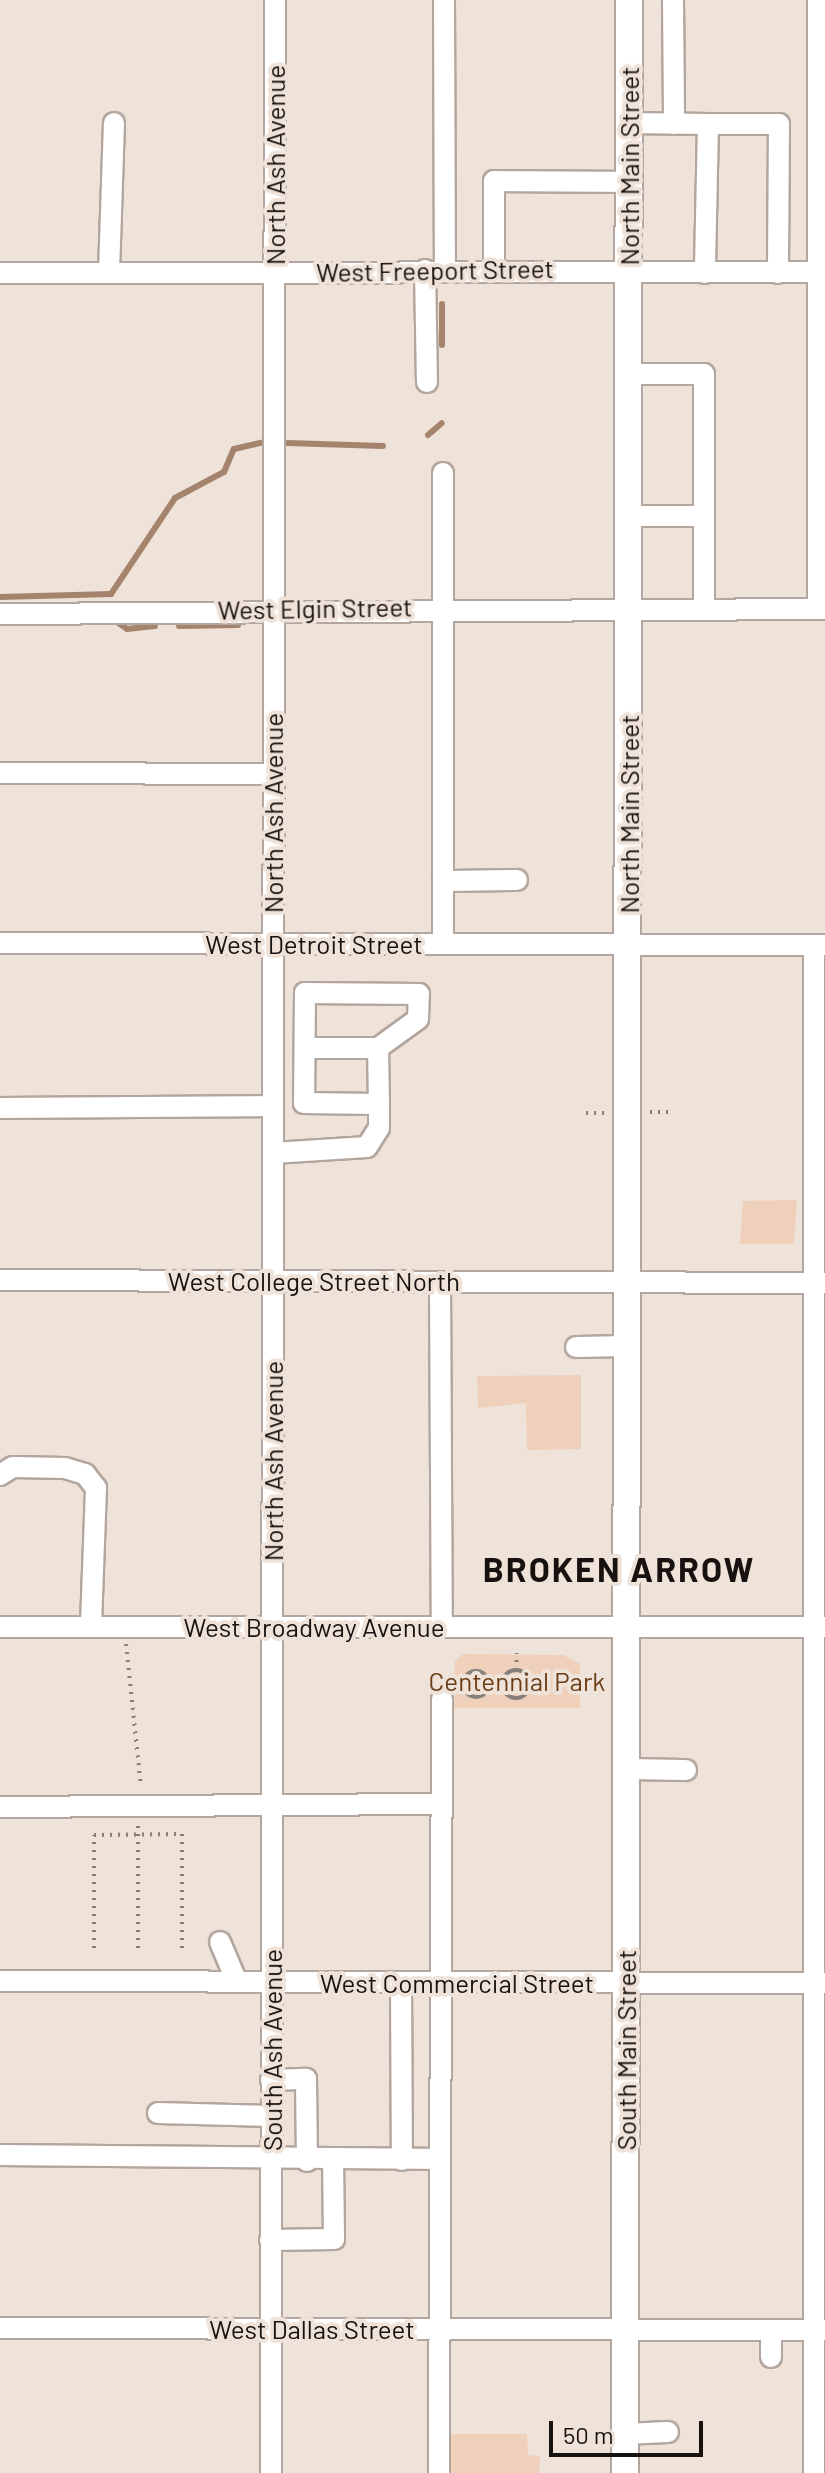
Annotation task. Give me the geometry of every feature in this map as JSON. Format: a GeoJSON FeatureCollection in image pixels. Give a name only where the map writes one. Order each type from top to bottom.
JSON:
{"type":"FeatureCollection","features":[{"type":"Feature","properties":{"kind":"main road","name":"North Main Street"},"geometry":{"type":"LineString","coordinates":[[628,1627],[629,0]]}},
{"type":"Feature","properties":{"kind":"main road","name":"South Main Street"},"geometry":{"type":"LineString","coordinates":[[625,2473],[628,1627]]}},
{"type":"Feature","properties":{"kind":"street","name":"North Ash Avenue"},"geometry":{"type":"LineString","coordinates":[[273,1627],[275,0]]}},
{"type":"Feature","properties":{"kind":"street"},"geometry":{"type":"LineString","coordinates":[[427,382],[435,270],[444,0]]}},
{"type":"Feature","properties":{"kind":"street"},"geometry":{"type":"LineString","coordinates":[[673,0],[674,124]]}},
{"type":"Feature","properties":{"kind":"street"},"geometry":{"type":"LineString","coordinates":[[818,0],[822,609]]}},
{"type":"Feature","properties":{"kind":"street"},"geometry":{"type":"LineString","coordinates":[[109,273],[114,123]]}},
{"type":"Feature","properties":{"kind":"street"},"geometry":{"type":"LineString","coordinates":[[629,123],[779,124],[778,273]]}},
{"type":"Feature","properties":{"kind":"street"},"geometry":{"type":"LineString","coordinates":[[705,273],[708,124]]}},
{"type":"Feature","properties":{"kind":"street"},"geometry":{"type":"LineString","coordinates":[[494,269],[494,181],[629,182]]}},
{"type":"Feature","properties":{"kind":"street","name":"West Freeport Street"},"geometry":{"type":"LineString","coordinates":[[0,273],[494,269],[822,272]]}},
{"type":"Feature","properties":{"kind":"street"},"geometry":{"type":"LineString","coordinates":[[629,374],[704,374],[704,610]]}},
{"type":"Feature","properties":{"kind":"street"},"geometry":{"type":"LineString","coordinates":[[443,473],[443,944]]}},
{"type":"Feature","properties":{"kind":"street"},"geometry":{"type":"LineString","coordinates":[[629,516],[704,516]]}},
{"type":"Feature","properties":{"kind":"street","name":"West Elgin Street"},"geometry":{"type":"LineString","coordinates":[[0,614],[274,607],[822,609]]}},
{"type":"Feature","properties":{"kind":"street"},"geometry":{"type":"LineString","coordinates":[[0,773],[274,774]]}},
{"type":"Feature","properties":{"kind":"street"},"geometry":{"type":"LineString","coordinates":[[443,881],[517,880]]}},
{"type":"Feature","properties":{"kind":"street","name":"West Detroit Street"},"geometry":{"type":"LineString","coordinates":[[0,943],[820,945]]}},
{"type":"Feature","properties":{"kind":"street"},"geometry":{"type":"LineString","coordinates":[[814,2473],[820,2330],[820,945]]}},
{"type":"Feature","properties":{"kind":"street"},"geometry":{"type":"LineString","coordinates":[[305,1048],[378,1048],[418,1019],[419,994],[305,993],[304,1103],[379,1104]]}},
{"type":"Feature","properties":{"kind":"street"},"geometry":{"type":"LineString","coordinates":[[273,1153],[367,1147],[377,1138],[378,1048]]}},
{"type":"Feature","properties":{"kind":"street"},"geometry":{"type":"LineString","coordinates":[[0,1108],[273,1106]]}},
{"type":"Feature","properties":{"kind":"street","name":"West College Street North"},"geometry":{"type":"LineString","coordinates":[[0,1280],[820,1283]]}},
{"type":"Feature","properties":{"kind":"street"},"geometry":{"type":"LineString","coordinates":[[440,1282],[442,1627]]}},
{"type":"Feature","properties":{"kind":"street"},"geometry":{"type":"LineString","coordinates":[[576,1347],[628,1346]]}},
{"type":"Feature","properties":{"kind":"street"},"geometry":{"type":"LineString","coordinates":[[0,1475],[13,1467],[65,1468],[85,1474],[96,1488],[91,1627]]}},
{"type":"Feature","properties":{"kind":"street","name":"West Broadway Avenue"},"geometry":{"type":"LineString","coordinates":[[0,1627],[820,1627]]}},
{"type":"Feature","properties":{"kind":"street","name":"South Ash Avenue"},"geometry":{"type":"LineString","coordinates":[[271,2473],[273,1627]]}},
{"type":"Feature","properties":{"kind":"street"},"geometry":{"type":"LineString","coordinates":[[439,2473],[436,2159],[442,1699]]}},
{"type":"Feature","properties":{"kind":"street"},"geometry":{"type":"LineString","coordinates":[[627,1769],[686,1770]]}},
{"type":"Feature","properties":{"kind":"street"},"geometry":{"type":"LineString","coordinates":[[0,1807],[442,1804]]}},
{"type":"Feature","properties":{"kind":"street"},"geometry":{"type":"LineString","coordinates":[[220,1942],[237,1982]]}},
{"type":"Feature","properties":{"kind":"street","name":"West Commercial Street"},"geometry":{"type":"LineString","coordinates":[[0,1981],[818,1983]]}},
{"type":"Feature","properties":{"kind":"street"},"geometry":{"type":"LineString","coordinates":[[401,1984],[402,2160]]}},
{"type":"Feature","properties":{"kind":"street"},"geometry":{"type":"LineString","coordinates":[[271,2080],[306,2079],[307,2161]]}},
{"type":"Feature","properties":{"kind":"street"},"geometry":{"type":"LineString","coordinates":[[158,2113],[271,2116]]}},
{"type":"Feature","properties":{"kind":"street"},"geometry":{"type":"LineString","coordinates":[[0,2155],[307,2161],[436,2159]]}},
{"type":"Feature","properties":{"kind":"street"},"geometry":{"type":"LineString","coordinates":[[270,2240],[334,2239],[333,2161]]}},
{"type":"Feature","properties":{"kind":"street","name":"West Dallas Street"},"geometry":{"type":"LineString","coordinates":[[0,2328],[820,2330]]}},
{"type":"Feature","properties":{"kind":"street"},"geometry":{"type":"LineString","coordinates":[[771,2330],[771,2357]]}},
{"type":"Feature","properties":{"kind":"street"},"geometry":{"type":"LineString","coordinates":[[624,2434],[668,2432]]}},
{"type":"Feature","properties":{"kind":"path"},"geometry":{"type":"LineString","coordinates":[[648,1113],[669,1112]]}},
{"type":"Feature","properties":{"kind":"path"},"geometry":{"type":"LineString","coordinates":[[586,1113],[610,1113]]}},
{"type":"Feature","properties":{"kind":"path"},"geometry":{"type":"LineString","coordinates":[[126,1627],[142,1806],[138,1835],[138,1948]]}},
{"type":"Feature","properties":{"kind":"path"},"geometry":{"type":"LineString","coordinates":[[489,1683],[474,1697],[463,1685],[473,1671],[489,1683],[502,1683],[516,1670],[517,1653]]}},
{"type":"Feature","properties":{"kind":"path"},"geometry":{"type":"LineString","coordinates":[[516,1670],[529,1683]]}},
{"type":"Feature","properties":{"kind":"path"},"geometry":{"type":"LineString","coordinates":[[502,1683],[513,1698],[529,1683],[586,1683]]}},
{"type":"Feature","properties":{"kind":"path"},"geometry":{"type":"LineString","coordinates":[[94,1948],[94,1835],[182,1834],[182,1948]]}},
{"type":"Feature","properties":{"kind":"green space"},"geometry":{"type":"Polygon","coordinates":[[[797,1200],[794,1244],[740,1244],[743,1201],[797,1200]]]}},
{"type":"Feature","properties":{"kind":"green space"},"geometry":{"type":"Polygon","coordinates":[[[581,1375],[581,1449],[527,1450],[526,1403],[478,1408],[477,1376],[581,1375]]]}},
{"type":"Feature","properties":{"kind":"green space","name":"Centennial Park"},"geometry":{"type":"Polygon","coordinates":[[[463,1654],[563,1655],[580,1664],[580,1708],[454,1708],[455,1661],[463,1654]]]}},
{"type":"Feature","properties":{"kind":"green space"},"geometry":{"type":"Polygon","coordinates":[[[445,2434],[527,2434],[528,2455],[540,2456],[539,2473],[446,2473],[445,2434]]]}},
{"type":"Feature","properties":{"kind":"waterway"},"geometry":{"type":"LineString","coordinates":[[442,304],[442,345]]}},
{"type":"Feature","properties":{"kind":"waterway"},"geometry":{"type":"LineString","coordinates":[[428,435],[442,423]]}},
{"type":"Feature","properties":{"kind":"waterway"},"geometry":{"type":"LineString","coordinates":[[0,597],[111,594],[175,498],[224,472],[234,449],[265,442]]}},
{"type":"Feature","properties":{"kind":"waterway"},"geometry":{"type":"LineString","coordinates":[[287,443],[383,446]]}},
{"type":"Feature","properties":{"kind":"waterway"},"geometry":{"type":"LineString","coordinates":[[117,622],[127,629],[155,626]]}},
{"type":"Feature","properties":{"kind":"waterway"},"geometry":{"type":"LineString","coordinates":[[179,626],[238,625]]}},
{"type":"Feature","properties":{"kind":"district","name":"BROKEN ARROW"},"geometry":{"type":"Point","coordinates":[619,1569]}}]}
